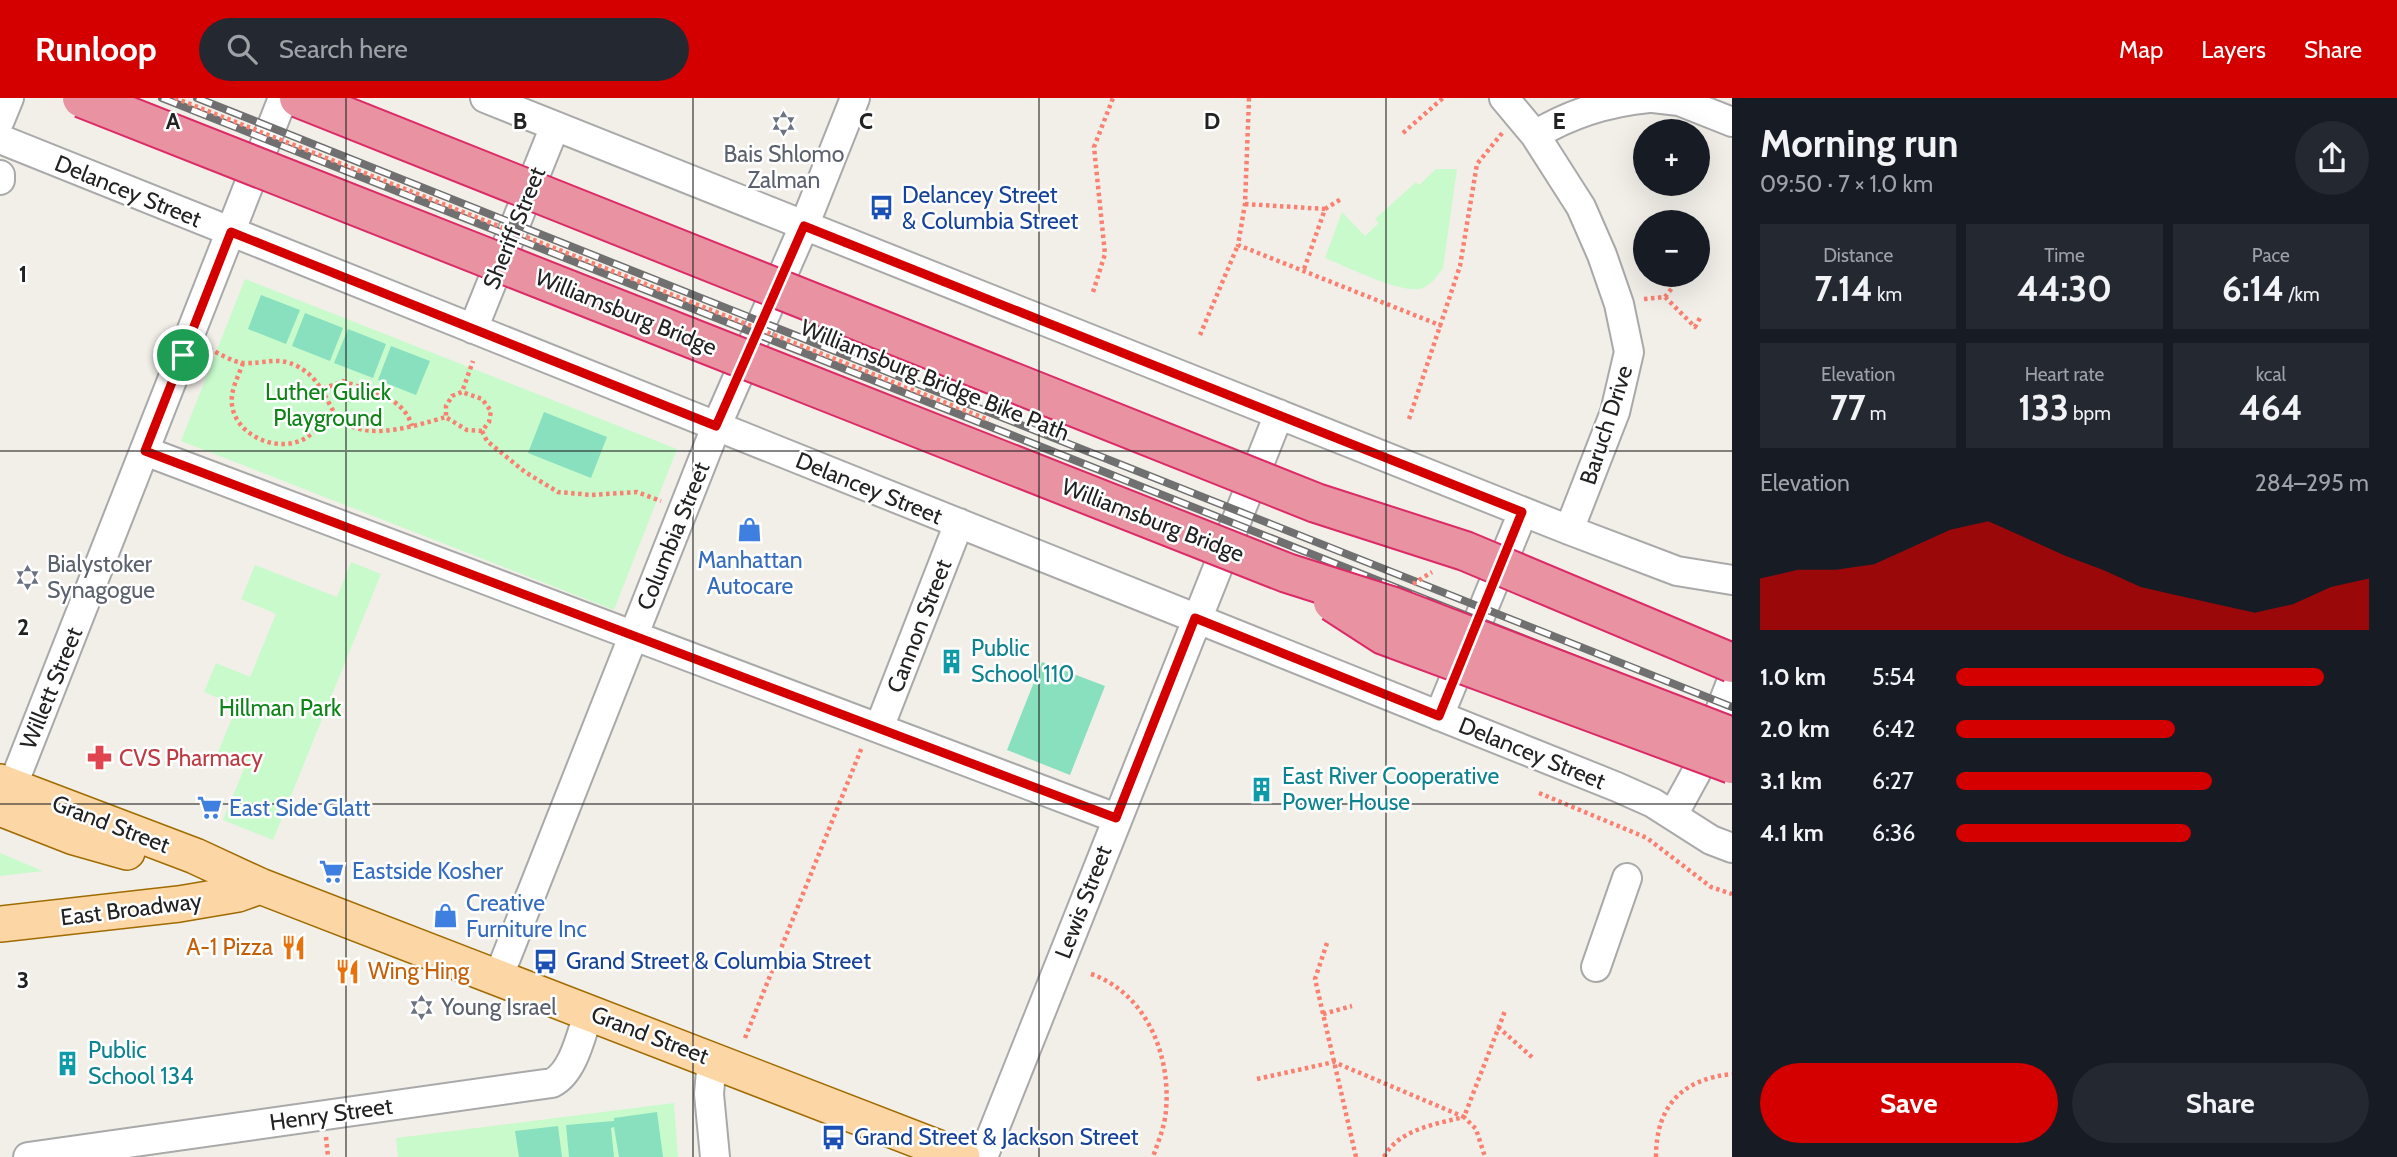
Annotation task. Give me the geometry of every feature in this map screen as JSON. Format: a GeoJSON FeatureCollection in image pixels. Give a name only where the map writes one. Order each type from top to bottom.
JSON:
{"type":"FeatureCollection","features":[{"type":"Feature","properties":{"kind":"highway","name":"Williamsburg Bridge"},"geometry":{"type":"LineString","coordinates":[[82,98],[1287,573],[1391,606],[1732,737]]}},
{"type":"Feature","properties":{"kind":"highway"},"geometry":{"type":"LineString","coordinates":[[299,98],[1316,503],[1465,551],[1732,663]]}},
{"type":"Feature","properties":{"kind":"highway"},"geometry":{"type":"LineString","coordinates":[[1316,503],[1464,576],[1732,686]]}},
{"type":"Feature","properties":{"kind":"highway","name":"Williamsburg Bridge"},"geometry":{"type":"LineString","coordinates":[[1287,573],[1384,635],[1732,764]]}},
{"type":"Feature","properties":{"kind":"main road","name":"Grand Street"},"geometry":{"type":"LineString","coordinates":[[4,796],[195,856],[260,886],[961,1157]]}},
{"type":"Feature","properties":{"kind":"main road","name":"East Broadway"},"geometry":{"type":"LineString","coordinates":[[0,924],[192,902],[238,894],[260,886]]}},
{"type":"Feature","properties":{"kind":"street"},"geometry":{"type":"LineString","coordinates":[[0,120],[9,98]]}},
{"type":"Feature","properties":{"kind":"street","name":"Willett Street"},"geometry":{"type":"LineString","coordinates":[[4,796],[145,451],[283,98]]}},
{"type":"Feature","properties":{"kind":"street"},"geometry":{"type":"LineString","coordinates":[[485,98],[1522,512],[1677,571],[1732,580]]}},
{"type":"Feature","properties":{"kind":"street","name":"Columbia Street"},"geometry":{"type":"LineString","coordinates":[[498,978],[716,426],[804,226],[855,98]]}},
{"type":"Feature","properties":{"kind":"street"},"geometry":{"type":"LineString","coordinates":[[1520,117],[1562,118],[1615,101],[1651,98],[1679,101],[1732,121]]}},
{"type":"Feature","properties":{"kind":"street","name":"Baruch Drive"},"geometry":{"type":"LineString","coordinates":[[1520,117],[1581,207],[1619,304],[1629,352],[1615,412],[1569,530]]}},
{"type":"Feature","properties":{"kind":"street","name":"Sheriff Street"},"geometry":{"type":"LineString","coordinates":[[473,329],[555,126]]}},
{"type":"Feature","properties":{"kind":"street","name":"Delancey Street"},"geometry":{"type":"LineString","coordinates":[[0,139],[1617,787],[1653,803],[1711,840],[1732,848]]}},
{"type":"Feature","properties":{"kind":"street","name":"Lewis Street"},"geometry":{"type":"LineString","coordinates":[[983,1157],[1195,618],[1279,414]]}},
{"type":"Feature","properties":{"kind":"street"},"geometry":{"type":"LineString","coordinates":[[145,451],[1116,818]]}},
{"type":"Feature","properties":{"kind":"street"},"geometry":{"type":"LineString","coordinates":[[1439,716],[1522,512]]}},
{"type":"Feature","properties":{"kind":"street","name":"Cannon Street"},"geometry":{"type":"LineString","coordinates":[[875,727],[959,523]]}},
{"type":"Feature","properties":{"kind":"street"},"geometry":{"type":"LineString","coordinates":[[1672,815],[1696,773],[1732,680]]}},
{"type":"Feature","properties":{"kind":"street"},"geometry":{"type":"LineString","coordinates":[[1596,967],[1627,878]]}},
{"type":"Feature","properties":{"kind":"street","name":"Henry Street"},"geometry":{"type":"LineString","coordinates":[[27,1157],[552,1083],[561,1078],[569,1065],[589,1012]]}},
{"type":"Feature","properties":{"kind":"street"},"geometry":{"type":"LineString","coordinates":[[712,1059],[709,1094],[715,1157]]}},
{"type":"Feature","properties":{"kind":"path","name":"Williamsburg Bridge Bike Path"},"geometry":{"type":"LineString","coordinates":[[175,98],[993,422]]}},
{"type":"Feature","properties":{"kind":"path"},"geometry":{"type":"LineString","coordinates":[[1093,292],[1105,254],[1094,147],[1112,98]]}},
{"type":"Feature","properties":{"kind":"path"},"geometry":{"type":"LineString","coordinates":[[1200,335],[1238,245],[1245,204],[1250,98]]}},
{"type":"Feature","properties":{"kind":"path"},"geometry":{"type":"LineString","coordinates":[[1403,133],[1443,98]]}},
{"type":"Feature","properties":{"kind":"path"},"geometry":{"type":"LineString","coordinates":[[1409,419],[1460,266],[1476,164],[1496,137],[1520,117]]}},
{"type":"Feature","properties":{"kind":"path"},"geometry":{"type":"LineString","coordinates":[[1245,204],[1325,209],[1341,199]]}},
{"type":"Feature","properties":{"kind":"path"},"geometry":{"type":"LineString","coordinates":[[1303,272],[1325,209]]}},
{"type":"Feature","properties":{"kind":"path"},"geometry":{"type":"LineString","coordinates":[[1238,245],[1442,326]]}},
{"type":"Feature","properties":{"kind":"path"},"geometry":{"type":"LineString","coordinates":[[1644,299],[1665,297],[1673,287]]}},
{"type":"Feature","properties":{"kind":"path"},"geometry":{"type":"LineString","coordinates":[[1665,297],[1695,327],[1700,318]]}},
{"type":"Feature","properties":{"kind":"path"},"geometry":{"type":"LineString","coordinates":[[208,349],[243,363],[280,359],[313,377],[323,389],[332,410],[345,421],[379,433],[446,417],[467,430],[482,431]]}},
{"type":"Feature","properties":{"kind":"path"},"geometry":{"type":"LineString","coordinates":[[462,392],[473,362]]}},
{"type":"Feature","properties":{"kind":"path"},"geometry":{"type":"LineString","coordinates":[[243,363],[231,403],[235,419],[259,439],[271,444],[309,437],[332,410]]}},
{"type":"Feature","properties":{"kind":"path"},"geometry":{"type":"LineString","coordinates":[[323,389],[343,381],[400,403],[408,412],[412,426]]}},
{"type":"Feature","properties":{"kind":"path"},"geometry":{"type":"LineString","coordinates":[[446,417],[446,406],[452,396],[462,392],[482,399],[491,411],[489,422],[482,431]]}},
{"type":"Feature","properties":{"kind":"path"},"geometry":{"type":"LineString","coordinates":[[482,431],[487,440],[525,472],[558,492],[592,495],[637,492],[661,501]]}},
{"type":"Feature","properties":{"kind":"path"},"geometry":{"type":"LineString","coordinates":[[745,1038],[760,1008],[875,727]]}},
{"type":"Feature","properties":{"kind":"path"},"geometry":{"type":"LineString","coordinates":[[1539,793],[1647,838],[1711,887],[1732,894]]}},
{"type":"Feature","properties":{"kind":"path"},"geometry":{"type":"LineString","coordinates":[[1326,943],[1315,979],[1356,1157]]}},
{"type":"Feature","properties":{"kind":"path"},"geometry":{"type":"LineString","coordinates":[[1091,974],[1108,980],[1130,998],[1149,1023],[1164,1063],[1166,1110],[1153,1157]]}},
{"type":"Feature","properties":{"kind":"path"},"geometry":{"type":"LineString","coordinates":[[1323,1014],[1352,1006]]}},
{"type":"Feature","properties":{"kind":"path"},"geometry":{"type":"LineString","coordinates":[[1464,1117],[1505,1011]]}},
{"type":"Feature","properties":{"kind":"path"},"geometry":{"type":"LineString","coordinates":[[1498,1027],[1533,1058]]}},
{"type":"Feature","properties":{"kind":"path"},"geometry":{"type":"LineString","coordinates":[[1258,1079],[1334,1062],[1464,1117],[1476,1129],[1485,1157]]}},
{"type":"Feature","properties":{"kind":"path"},"geometry":{"type":"LineString","coordinates":[[1656,1157],[1660,1122],[1671,1103],[1699,1079],[1732,1074]]}},
{"type":"Feature","properties":{"kind":"path"},"geometry":{"type":"LineString","coordinates":[[1384,1157],[1389,1148],[1418,1129],[1464,1117]]}},
{"type":"Feature","properties":{"kind":"green space"},"geometry":{"type":"Polygon","coordinates":[[[1436,169],[1457,169],[1443,268],[1434,280],[1423,288],[1403,288],[1325,258],[1342,212],[1365,236],[1379,223],[1375,219],[1416,182],[1419,185],[1436,169]]]}},
{"type":"Feature","properties":{"kind":"green space","name":"Luther Gulick Playground"},"geometry":{"type":"Polygon","coordinates":[[[245,279],[677,449],[614,610],[181,441],[245,279]]]}},
{"type":"Feature","properties":{"kind":"green space"},"geometry":{"type":"Polygon","coordinates":[[[261,295],[300,310],[286,344],[248,329],[261,295]]]}},
{"type":"Feature","properties":{"kind":"green space"},"geometry":{"type":"Polygon","coordinates":[[[305,313],[343,328],[330,361],[292,346],[305,313]]]}},
{"type":"Feature","properties":{"kind":"green space"},"geometry":{"type":"Polygon","coordinates":[[[348,329],[386,344],[373,378],[334,363],[348,329]]]}},
{"type":"Feature","properties":{"kind":"green space"},"geometry":{"type":"Polygon","coordinates":[[[391,346],[430,361],[416,395],[378,380],[391,346]]]}},
{"type":"Feature","properties":{"kind":"green space"},"geometry":{"type":"Polygon","coordinates":[[[544,412],[607,437],[591,478],[528,453],[544,412]]]}},
{"type":"Feature","properties":{"kind":"green space","name":"Hillman Park"},"geometry":{"type":"Polygon","coordinates":[[[351,562],[381,574],[273,840],[223,820],[246,764],[218,752],[237,706],[204,692],[216,663],[250,677],[276,614],[241,599],[255,565],[337,597],[351,562]]]}},
{"type":"Feature","properties":{"kind":"green space"},"geometry":{"type":"Polygon","coordinates":[[[1042,662],[1105,686],[1070,775],[1007,750],[1042,662]]]}},
{"type":"Feature","properties":{"kind":"green space"},"geometry":{"type":"Polygon","coordinates":[[[0,853],[43,871],[0,876],[0,853]]]}},
{"type":"Feature","properties":{"kind":"green space"},"geometry":{"type":"Polygon","coordinates":[[[674,1103],[678,1157],[398,1157],[396,1138],[674,1103]]]}},
{"type":"Feature","properties":{"kind":"green space"},"geometry":{"type":"Polygon","coordinates":[[[657,1112],[663,1157],[619,1157],[614,1127],[611,1128],[614,1157],[569,1157],[566,1125],[614,1121],[614,1118],[657,1112]]]}},
{"type":"Feature","properties":{"kind":"green space"},"geometry":{"type":"Polygon","coordinates":[[[558,1126],[562,1157],[519,1157],[515,1131],[558,1126]]]}},
{"type":"Feature","properties":{"kind":"railway"},"geometry":{"type":"LineString","coordinates":[[162,98],[1732,721]]}},
{"type":"Feature","properties":{"kind":"railway"},"geometry":{"type":"LineString","coordinates":[[197,98],[1732,707]]}},
{"type":"Feature","properties":{"kind":"place","name":"Bais Shlomo Zalman"},"geometry":{"type":"Point","coordinates":[784,124]}},
{"type":"Feature","properties":{"kind":"place","name":"Delancey Street & Columbia Street"},"geometry":{"type":"Point","coordinates":[882,208]}},
{"type":"Feature","properties":{"kind":"place","name":"Manhattan Autocare"},"geometry":{"type":"Point","coordinates":[750,530]}},
{"type":"Feature","properties":{"kind":"place","name":"Bialystoker Synagogue"},"geometry":{"type":"Point","coordinates":[27,577]}},
{"type":"Feature","properties":{"kind":"place","name":"Public School 110"},"geometry":{"type":"Point","coordinates":[951,661]}},
{"type":"Feature","properties":{"kind":"place","name":"CVS Pharmacy"},"geometry":{"type":"Point","coordinates":[99,758]}},
{"type":"Feature","properties":{"kind":"place","name":"East River Cooperative Power House"},"geometry":{"type":"Point","coordinates":[1262,789]}},
{"type":"Feature","properties":{"kind":"place","name":"East Side Glatt"},"geometry":{"type":"Point","coordinates":[209,808]}},
{"type":"Feature","properties":{"kind":"place","name":"Eastside Kosher"},"geometry":{"type":"Point","coordinates":[332,871]}},
{"type":"Feature","properties":{"kind":"place","name":"Creative Furniture Inc"},"geometry":{"type":"Point","coordinates":[446,916]}},
{"type":"Feature","properties":{"kind":"place","name":"A-1 Pizza"},"geometry":{"type":"Point","coordinates":[293,947]}},
{"type":"Feature","properties":{"kind":"place","name":"Grand Street & Columbia Street"},"geometry":{"type":"Point","coordinates":[546,961]}},
{"type":"Feature","properties":{"kind":"place","name":"Wing Hing"},"geometry":{"type":"Point","coordinates":[348,971]}},
{"type":"Feature","properties":{"kind":"place","name":"Young Israel"},"geometry":{"type":"Point","coordinates":[421,1007]}},
{"type":"Feature","properties":{"kind":"place","name":"Public School 134"},"geometry":{"type":"Point","coordinates":[68,1063]}},
{"type":"Feature","properties":{"kind":"place","name":"Grand Street & Jackson Street"},"geometry":{"type":"Point","coordinates":[834,1137]}},
{"type":"Feature","properties":{"kind":"route"},"geometry":{"type":"LineString","coordinates":[[804,226],[1522,512],[1439,716],[1195,618],[1116,818],[651,640],[145,451],[183,355],[231,232],[716,426],[804,226]]}}]}
